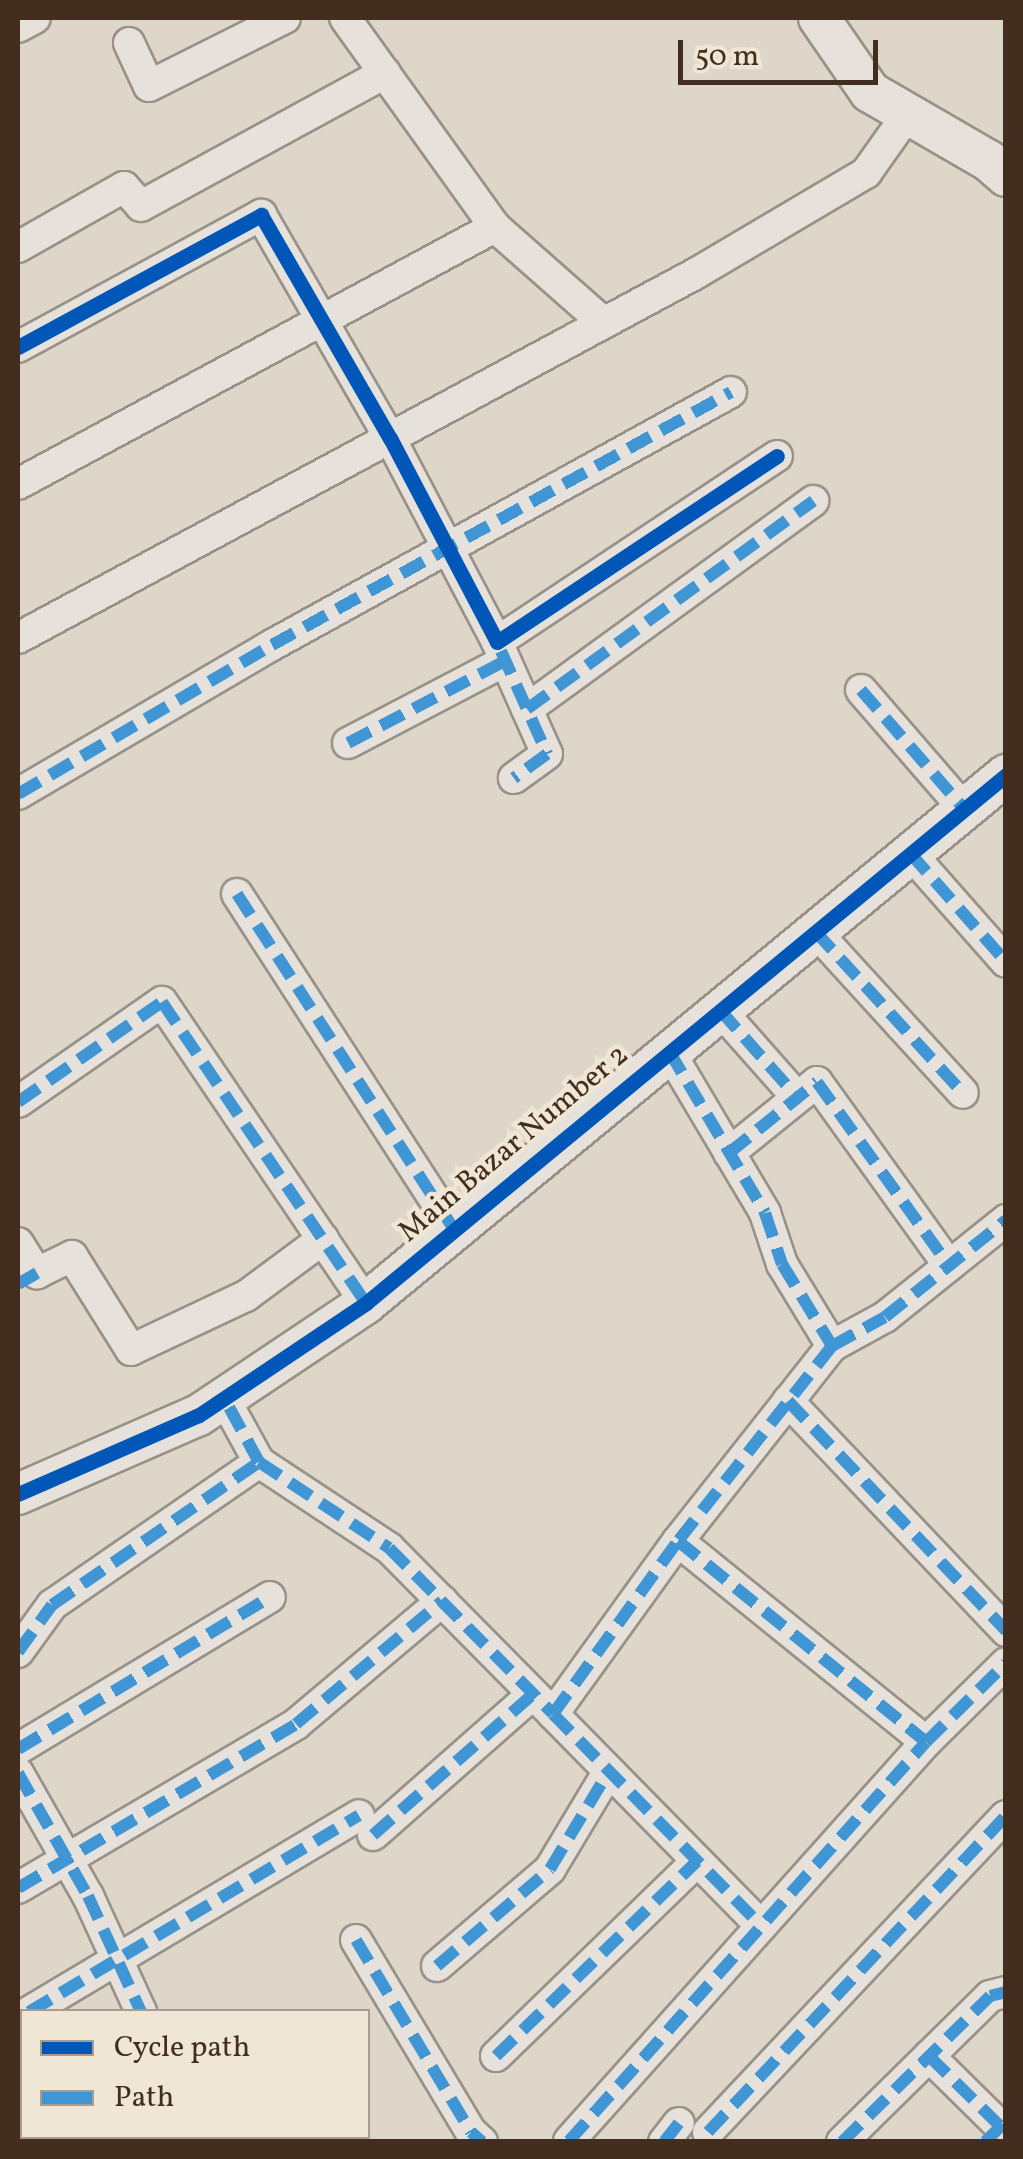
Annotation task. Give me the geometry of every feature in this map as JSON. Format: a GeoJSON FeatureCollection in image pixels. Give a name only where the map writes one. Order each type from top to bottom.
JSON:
{"type":"FeatureCollection","features":[{"type":"Feature","properties":{"kind":"street"},"geometry":{"type":"LineString","coordinates":[[18,26],[35,18]]}},
{"type":"Feature","properties":{"kind":"street"},"geometry":{"type":"LineString","coordinates":[[129,44],[150,86],[285,18]]}},
{"type":"Feature","properties":{"kind":"street"},"geometry":{"type":"LineString","coordinates":[[345,18],[494,227],[604,323]]}},
{"type":"Feature","properties":{"kind":"street"},"geometry":{"type":"LineString","coordinates":[[819,18],[870,92],[989,161],[1006,176]]}},
{"type":"Feature","properties":{"kind":"street"},"geometry":{"type":"LineString","coordinates":[[18,247],[124,187],[141,206],[385,74]]}},
{"type":"Feature","properties":{"kind":"street"},"geometry":{"type":"LineString","coordinates":[[18,638],[604,323],[866,173],[906,115]]}},
{"type":"Feature","properties":{"kind":"street"},"geometry":{"type":"LineString","coordinates":[[18,347],[261,215],[390,438],[501,651],[547,754],[514,778]]}},
{"type":"Feature","properties":{"kind":"street"},"geometry":{"type":"LineString","coordinates":[[18,484],[320,317],[494,227]]}},
{"type":"Feature","properties":{"kind":"street"},"geometry":{"type":"LineString","coordinates":[[18,794],[447,548],[732,392]]}},
{"type":"Feature","properties":{"kind":"street"},"geometry":{"type":"LineString","coordinates":[[348,742],[501,651],[776,456]]}},
{"type":"Feature","properties":{"kind":"street"},"geometry":{"type":"LineString","coordinates":[[527,709],[813,500]]}},
{"type":"Feature","properties":{"kind":"street"},"geometry":{"type":"LineString","coordinates":[[861,690],[964,809]]}},
{"type":"Feature","properties":{"kind":"street","name":"Main Bazar Number 2"},"geometry":{"type":"LineString","coordinates":[[18,1494],[200,1415],[366,1302],[1006,775]]}},
{"type":"Feature","properties":{"kind":"street"},"geometry":{"type":"LineString","coordinates":[[910,854],[1006,962]]}},
{"type":"Feature","properties":{"kind":"street"},"geometry":{"type":"LineString","coordinates":[[237,894],[454,1230]]}},
{"type":"Feature","properties":{"kind":"street"},"geometry":{"type":"LineString","coordinates":[[815,932],[963,1093]]}},
{"type":"Feature","properties":{"kind":"street"},"geometry":{"type":"LineString","coordinates":[[18,1102],[162,1002],[366,1302]]}},
{"type":"Feature","properties":{"kind":"street"},"geometry":{"type":"LineString","coordinates":[[720,1010],[797,1097]]}},
{"type":"Feature","properties":{"kind":"street"},"geometry":{"type":"LineString","coordinates":[[669,1052],[765,1213],[782,1264],[832,1346]]}},
{"type":"Feature","properties":{"kind":"street"},"geometry":{"type":"LineString","coordinates":[[729,1153],[816,1082],[949,1266]]}},
{"type":"Feature","properties":{"kind":"street"},"geometry":{"type":"LineString","coordinates":[[34,2009],[117,1959],[366,1825],[543,1704],[832,1346],[885,1316],[1006,1220]]}},
{"type":"Feature","properties":{"kind":"street"},"geometry":{"type":"LineString","coordinates":[[18,1243],[28,1279],[72,1256],[131,1350],[246,1296],[323,1238]]}},
{"type":"Feature","properties":{"kind":"street"},"geometry":{"type":"LineString","coordinates":[[224,1398],[260,1462],[389,1548],[760,1926]]}},
{"type":"Feature","properties":{"kind":"street"},"geometry":{"type":"LineString","coordinates":[[788,1401],[1006,1631]]}},
{"type":"Feature","properties":{"kind":"street"},"geometry":{"type":"LineString","coordinates":[[18,1652],[52,1606],[260,1462]]}},
{"type":"Feature","properties":{"kind":"street"},"geometry":{"type":"LineString","coordinates":[[678,1541],[926,1742]]}},
{"type":"Feature","properties":{"kind":"street"},"geometry":{"type":"LineString","coordinates":[[141,2009],[18,1769],[270,1598]]}},
{"type":"Feature","properties":{"kind":"street"},"geometry":{"type":"LineString","coordinates":[[18,1888],[296,1724],[442,1602]]}},
{"type":"Feature","properties":{"kind":"street"},"geometry":{"type":"LineString","coordinates":[[569,2142],[926,1742],[1006,1663]]}},
{"type":"Feature","properties":{"kind":"street"},"geometry":{"type":"LineString","coordinates":[[437,1966],[550,1869],[609,1771]]}},
{"type":"Feature","properties":{"kind":"street"},"geometry":{"type":"LineString","coordinates":[[684,2132],[1006,1816]]}},
{"type":"Feature","properties":{"kind":"street"},"geometry":{"type":"LineString","coordinates":[[496,2056],[697,1860]]}},
{"type":"Feature","properties":{"kind":"street"},"geometry":{"type":"LineString","coordinates":[[356,1940],[471,2138]]}},
{"type":"Feature","properties":{"kind":"street"},"geometry":{"type":"LineString","coordinates":[[842,2142],[990,1996],[1006,1992]]}},
{"type":"Feature","properties":{"kind":"street"},"geometry":{"type":"LineString","coordinates":[[929,2056],[997,2130]]}},
{"type":"Feature","properties":{"kind":"marked path"},"geometry":{"type":"LineString","coordinates":[[18,794],[272,645],[731,392]]}},
{"type":"Feature","properties":{"kind":"marked path"},"geometry":{"type":"LineString","coordinates":[[527,709],[813,501]]}},
{"type":"Feature","properties":{"kind":"marked path"},"geometry":{"type":"LineString","coordinates":[[501,651],[547,754],[514,778]]}},
{"type":"Feature","properties":{"kind":"marked path"},"geometry":{"type":"LineString","coordinates":[[348,743],[505,661]]}},
{"type":"Feature","properties":{"kind":"marked path"},"geometry":{"type":"LineString","coordinates":[[861,690],[964,809]]}},
{"type":"Feature","properties":{"kind":"marked path"},"geometry":{"type":"LineString","coordinates":[[910,853],[1006,962]]}},
{"type":"Feature","properties":{"kind":"marked path"},"geometry":{"type":"LineString","coordinates":[[237,894],[454,1229]]}},
{"type":"Feature","properties":{"kind":"marked path"},"geometry":{"type":"LineString","coordinates":[[815,931],[963,1093]]}},
{"type":"Feature","properties":{"kind":"marked path"},"geometry":{"type":"LineString","coordinates":[[18,1102],[162,1002],[366,1303]]}},
{"type":"Feature","properties":{"kind":"marked path"},"geometry":{"type":"LineString","coordinates":[[720,1010],[797,1097]]}},
{"type":"Feature","properties":{"kind":"marked path"},"geometry":{"type":"LineString","coordinates":[[669,1051],[765,1213],[782,1264],[832,1346],[885,1317],[1006,1220]]}},
{"type":"Feature","properties":{"kind":"marked path"},"geometry":{"type":"LineString","coordinates":[[729,1153],[817,1082],[949,1266]]}},
{"type":"Feature","properties":{"kind":"marked path"},"geometry":{"type":"LineString","coordinates":[[18,1284],[37,1273]]}},
{"type":"Feature","properties":{"kind":"marked path"},"geometry":{"type":"LineString","coordinates":[[832,1346],[678,1541],[926,1742]]}},
{"type":"Feature","properties":{"kind":"marked path"},"geometry":{"type":"LineString","coordinates":[[18,1652],[52,1605],[259,1462],[224,1398]]}},
{"type":"Feature","properties":{"kind":"marked path"},"geometry":{"type":"LineString","coordinates":[[788,1401],[1006,1631]]}},
{"type":"Feature","properties":{"kind":"marked path"},"geometry":{"type":"LineString","coordinates":[[259,1462],[389,1548],[553,1714],[678,1541]]}},
{"type":"Feature","properties":{"kind":"marked path"},"geometry":{"type":"LineString","coordinates":[[18,1749],[270,1597]]}},
{"type":"Feature","properties":{"kind":"marked path"},"geometry":{"type":"LineString","coordinates":[[18,1888],[296,1724],[442,1601]]}},
{"type":"Feature","properties":{"kind":"marked path"},"geometry":{"type":"LineString","coordinates":[[569,2141],[926,1742],[1006,1663]]}},
{"type":"Feature","properties":{"kind":"marked path"},"geometry":{"type":"LineString","coordinates":[[373,1835],[533,1694]]}},
{"type":"Feature","properties":{"kind":"marked path"},"geometry":{"type":"LineString","coordinates":[[553,1714],[760,1925]]}},
{"type":"Feature","properties":{"kind":"marked path"},"geometry":{"type":"LineString","coordinates":[[437,1966],[550,1869],[609,1771]]}},
{"type":"Feature","properties":{"kind":"marked path"},"geometry":{"type":"LineString","coordinates":[[18,1773],[88,1896],[140,2009]]}},
{"type":"Feature","properties":{"kind":"marked path"},"geometry":{"type":"LineString","coordinates":[[34,2009],[359,1815]]}},
{"type":"Feature","properties":{"kind":"marked path"},"geometry":{"type":"LineString","coordinates":[[708,2132],[1006,1816]]}},
{"type":"Feature","properties":{"kind":"marked path"},"geometry":{"type":"LineString","coordinates":[[496,2056],[697,1861]]}},
{"type":"Feature","properties":{"kind":"marked path"},"geometry":{"type":"LineString","coordinates":[[356,1940],[471,2132],[482,2142]]}},
{"type":"Feature","properties":{"kind":"marked path"},"geometry":{"type":"LineString","coordinates":[[842,2142],[990,1996],[1006,1992]]}},
{"type":"Feature","properties":{"kind":"marked path"},"geometry":{"type":"LineString","coordinates":[[929,2056],[1000,2126]]}},
{"type":"Feature","properties":{"kind":"marked path"},"geometry":{"type":"LineString","coordinates":[[985,2142],[1006,2121]]}},
{"type":"Feature","properties":{"kind":"marked path"},"geometry":{"type":"LineString","coordinates":[[664,2142],[679,2123]]}},
{"type":"Feature","properties":{"kind":"cycle path"},"geometry":{"type":"LineString","coordinates":[[18,347],[261,215],[390,438],[497,642],[777,456]]}},
{"type":"Feature","properties":{"kind":"cycle path"},"geometry":{"type":"LineString","coordinates":[[18,1494],[199,1415],[366,1303],[1006,775]]}}]}
